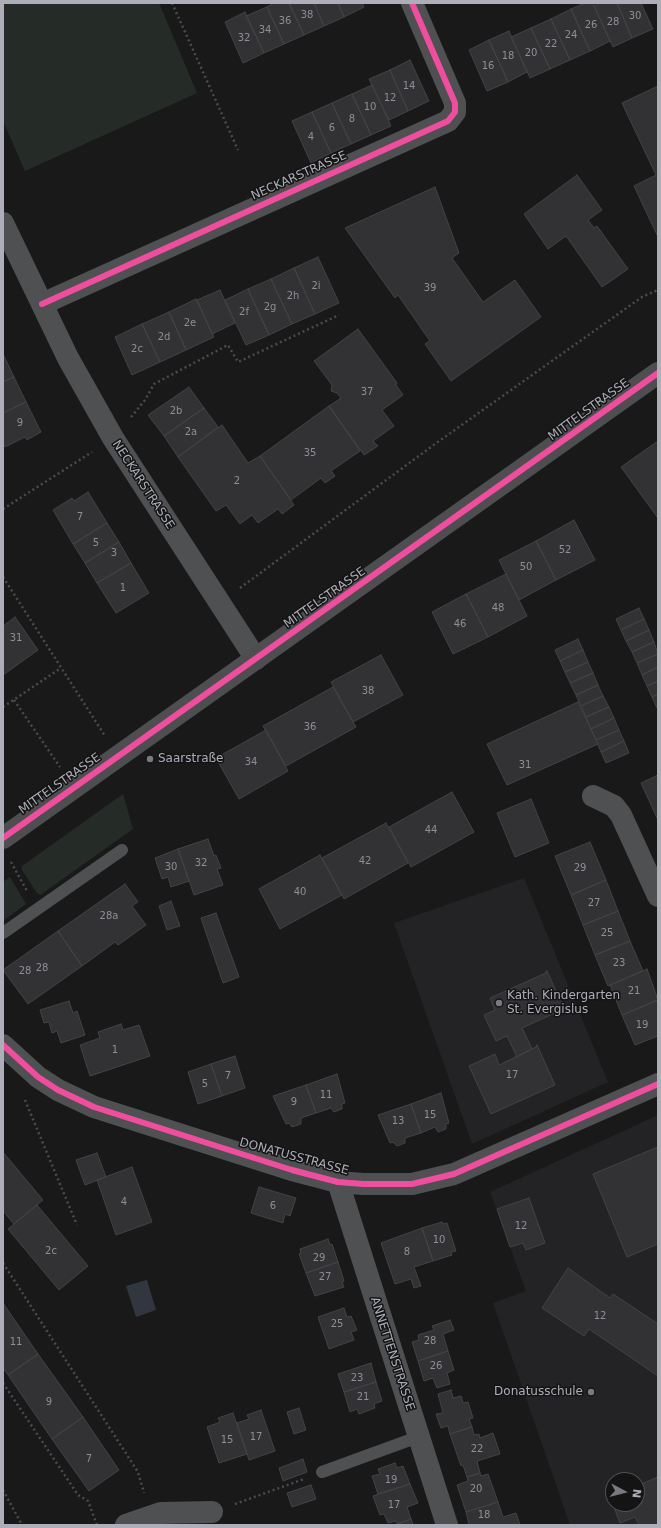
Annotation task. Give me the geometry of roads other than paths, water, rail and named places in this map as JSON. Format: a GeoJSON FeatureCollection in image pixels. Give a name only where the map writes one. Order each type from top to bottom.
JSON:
{"type":"FeatureCollection","features":[{"type":"Feature","properties":{"kind":"main road","name":"MITTELSTRASSE"},"geometry":{"type":"LineString","coordinates":[[3,838],[658,374]]}},
{"type":"Feature","properties":{"kind":"street","name":"NECKARSTRASSE"},"geometry":{"type":"LineString","coordinates":[[42,304],[448,121],[455,112],[455,103],[412,3]]}},
{"type":"Feature","properties":{"kind":"street","name":"NECKARSTRASSE"},"geometry":{"type":"LineString","coordinates":[[3,223],[68,358],[113,438],[256,659]]}},
{"type":"Feature","properties":{"kind":"street"},"geometry":{"type":"LineString","coordinates":[[593,796],[614,806],[621,815],[658,896]]}},
{"type":"Feature","properties":{"kind":"street","name":"DONATUSSTRASSE"},"geometry":{"type":"LineString","coordinates":[[3,1045],[38,1077],[58,1090],[94,1108],[339,1187],[412,1184],[434,1180],[454,1174],[658,1084]]}},
{"type":"Feature","properties":{"kind":"street","name":"ANNETTENSTRASSE"},"geometry":{"type":"LineString","coordinates":[[339,1187],[447,1525]]}},
{"type":"Feature","properties":{"kind":"street"},"geometry":{"type":"LineString","coordinates":[[126,1525],[162,1513],[212,1512]]}},
{"type":"Feature","properties":{"kind":"lane"},"geometry":{"type":"LineString","coordinates":[[3,933],[122,850]]}},
{"type":"Feature","properties":{"kind":"lane"},"geometry":{"type":"LineString","coordinates":[[322,1472],[418,1437]]}},
{"type":"Feature","properties":{"kind":"place","name":"Saarstraße"},"geometry":{"type":"Point","coordinates":[150,759]}},
{"type":"Feature","properties":{"kind":"place","name":"Kath. Kindergarten St. Evergislus"},"geometry":{"type":"Point","coordinates":[499,1003]}},
{"type":"Feature","properties":{"kind":"place","name":"Donatusschule"},"geometry":{"type":"Point","coordinates":[591,1392]}}]}
